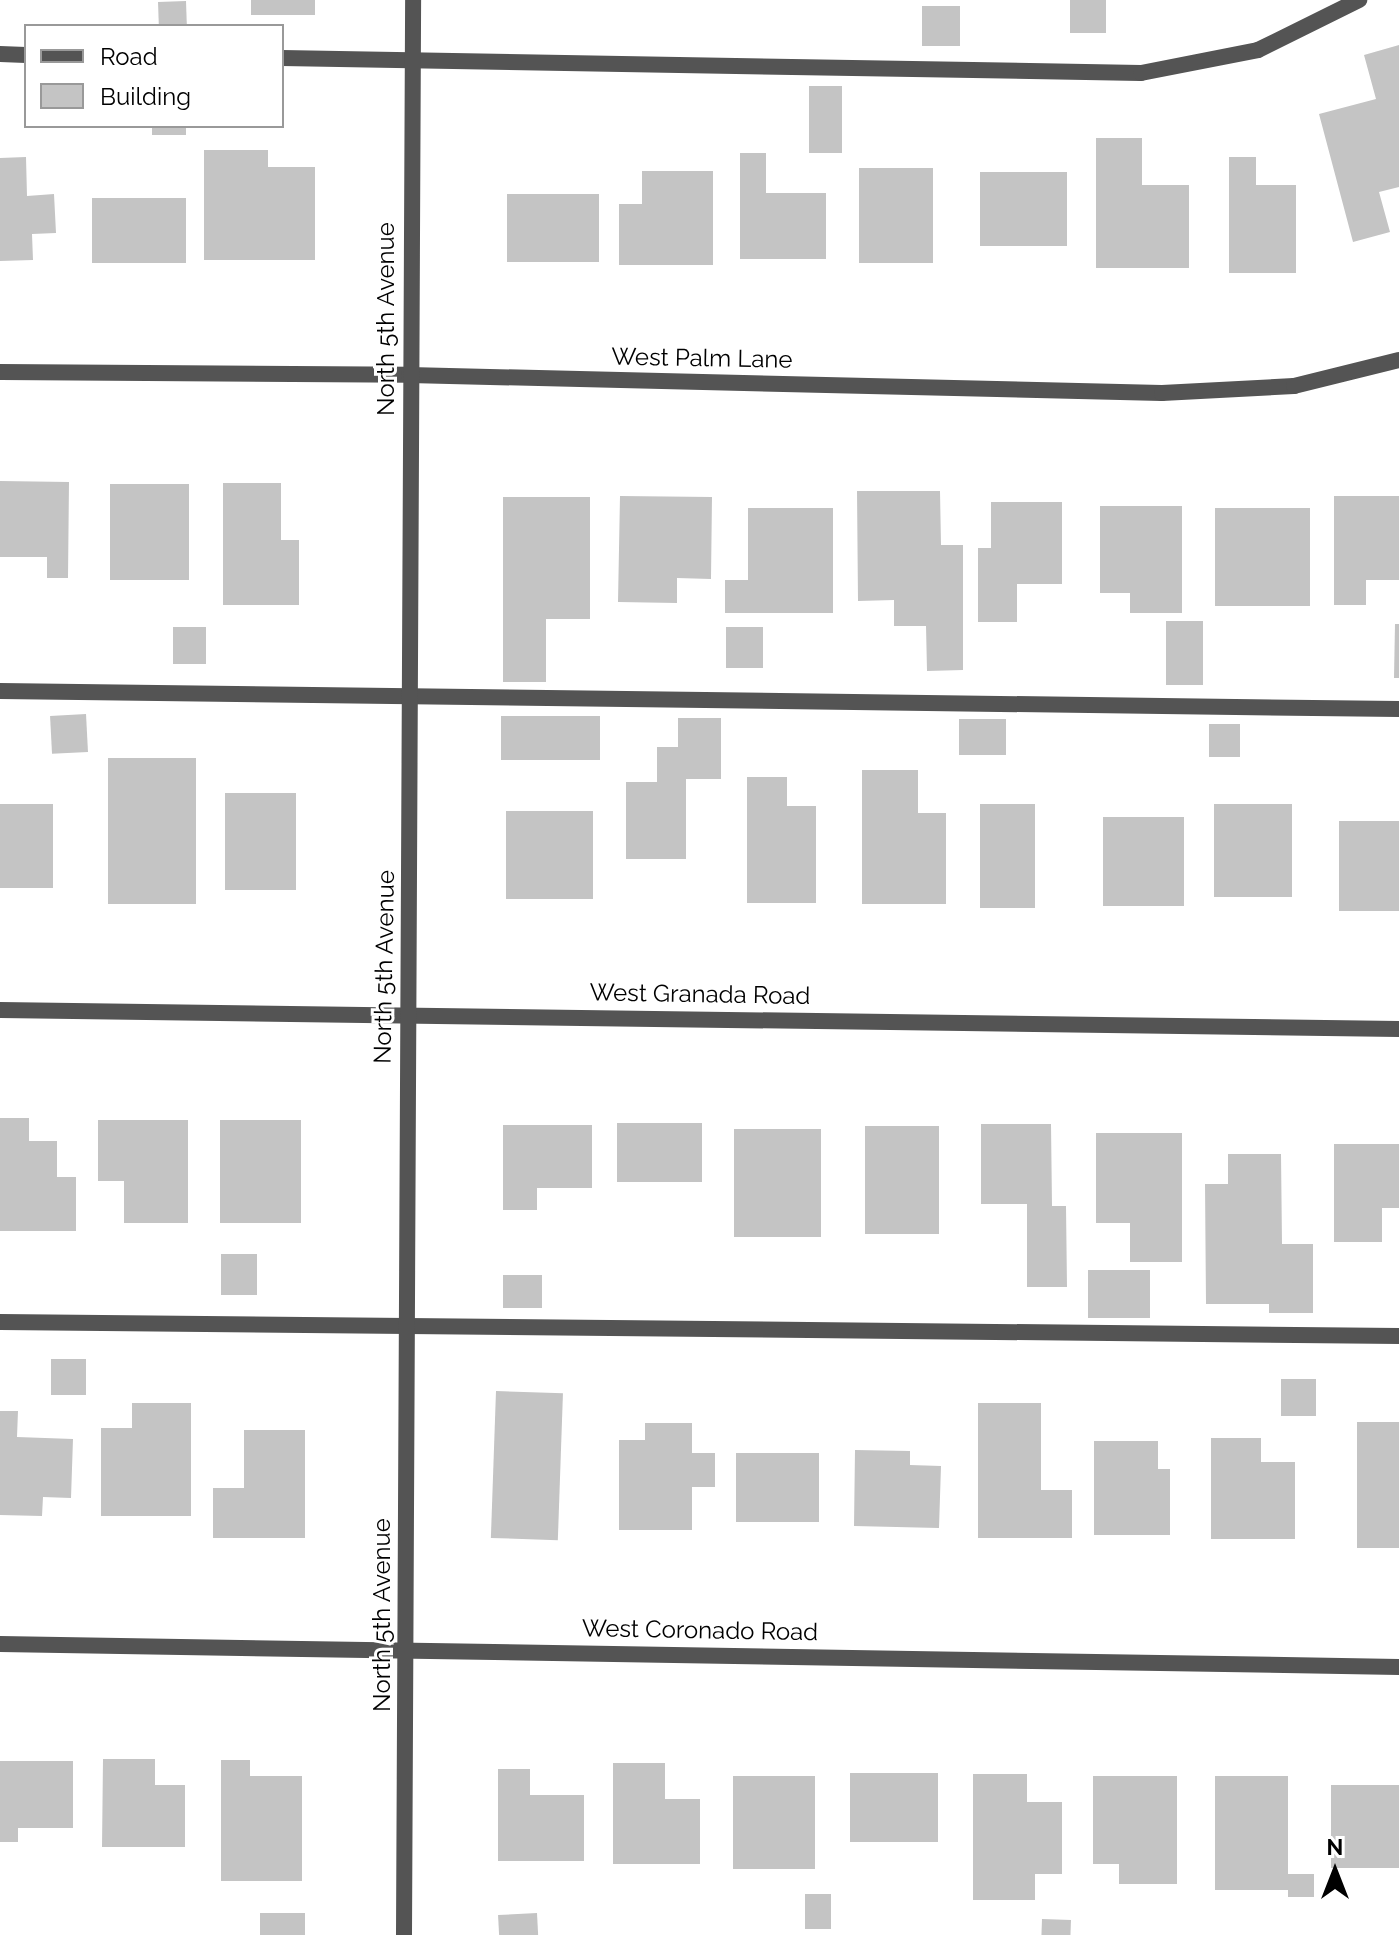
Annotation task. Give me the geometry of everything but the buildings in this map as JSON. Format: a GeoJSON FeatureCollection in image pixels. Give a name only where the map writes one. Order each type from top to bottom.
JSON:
{"type":"FeatureCollection","features":[{"type":"Feature","properties":{"kind":"street","name":"North 5th Avenue"},"geometry":{"type":"LineString","coordinates":[[404,1935],[413,0]]}},
{"type":"Feature","properties":{"kind":"street"},"geometry":{"type":"LineString","coordinates":[[284,58],[1141,73],[1258,50],[1359,0]]}},
{"type":"Feature","properties":{"kind":"street"},"geometry":{"type":"LineString","coordinates":[[0,54],[24,55]]}},
{"type":"Feature","properties":{"kind":"street","name":"West Palm Lane"},"geometry":{"type":"LineString","coordinates":[[0,372],[409,375],[1162,393],[1294,386],[1399,360]]}},
{"type":"Feature","properties":{"kind":"street"},"geometry":{"type":"LineString","coordinates":[[0,691],[1399,709]]}},
{"type":"Feature","properties":{"kind":"street","name":"West Granada Road"},"geometry":{"type":"LineString","coordinates":[[0,1010],[1399,1029]]}},
{"type":"Feature","properties":{"kind":"street"},"geometry":{"type":"LineString","coordinates":[[0,1322],[1399,1336]]}},
{"type":"Feature","properties":{"kind":"street","name":"West Coronado Road"},"geometry":{"type":"LineString","coordinates":[[0,1644],[1399,1667]]}}]}
